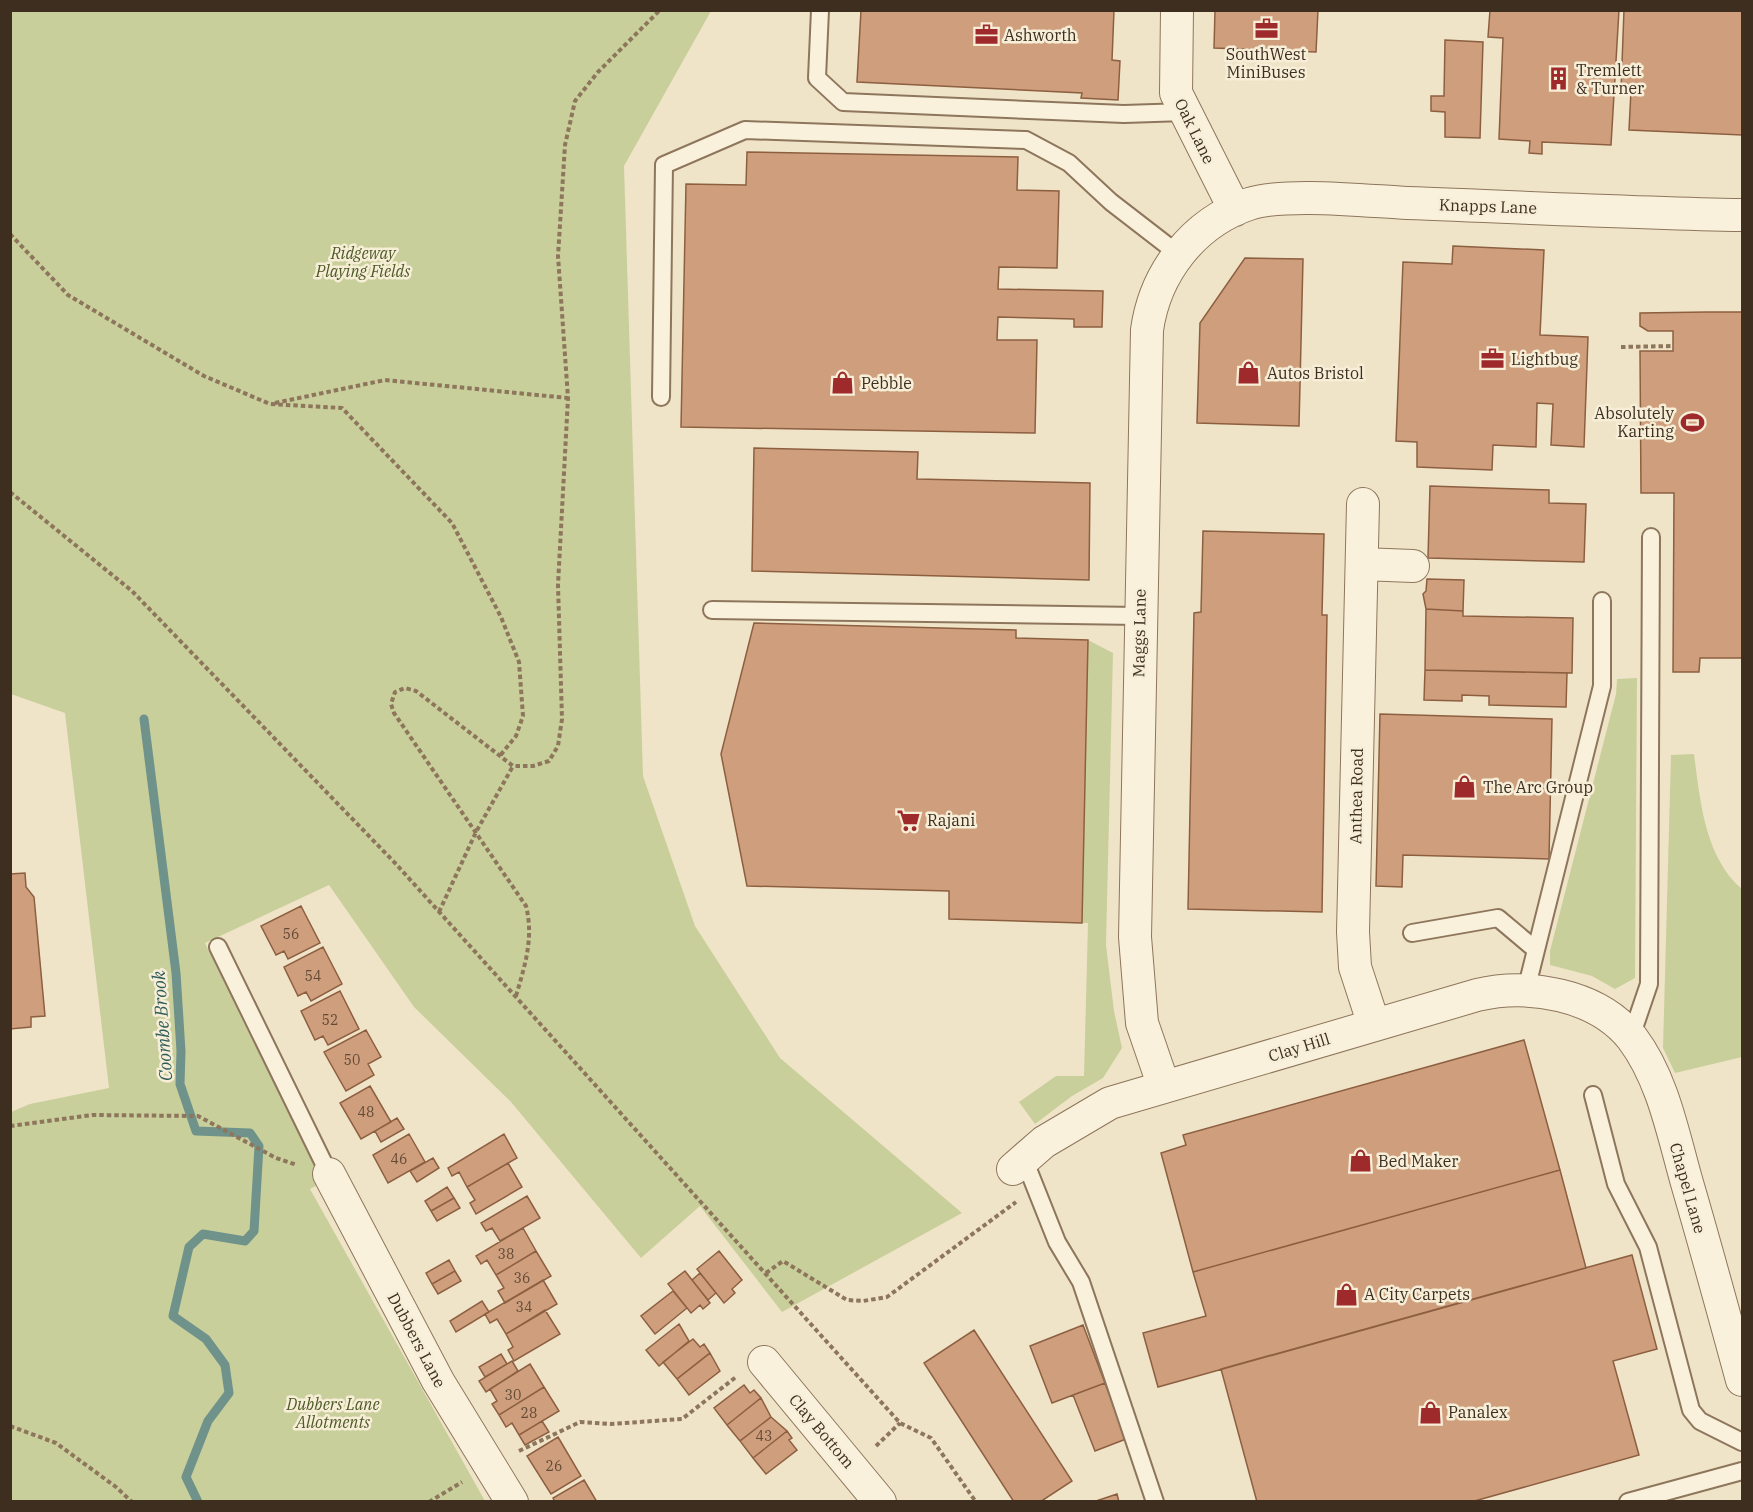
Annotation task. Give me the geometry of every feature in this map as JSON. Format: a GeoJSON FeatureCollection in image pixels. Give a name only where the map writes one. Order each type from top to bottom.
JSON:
{"type":"FeatureCollection","features":[{"type":"Feature","properties":{"kind":"street","name":"Oak Lane"},"geometry":{"type":"LineString","coordinates":[[1177,10],[1175,87],[1185,112],[1235,210]]}},
{"type":"Feature","properties":{"kind":"street","name":"Knapps Lane"},"geometry":{"type":"LineString","coordinates":[[1235,210],[1252,203],[1286,200],[1743,215]]}},
{"type":"Feature","properties":{"kind":"street","name":"Maggs Lane"},"geometry":{"type":"LineString","coordinates":[[1164,1087],[1142,1023],[1136,964],[1139,616],[1146,330],[1154,296],[1177,253],[1198,234],[1235,210]]}},
{"type":"Feature","properties":{"kind":"street","name":"Anthea Road"},"geometry":{"type":"LineString","coordinates":[[1363,504],[1353,932],[1355,966],[1374,1025]]}},
{"type":"Feature","properties":{"kind":"street"},"geometry":{"type":"LineString","coordinates":[[1362,564],[1413,566]]}},
{"type":"Feature","properties":{"kind":"street","name":"Clay Hill"},"geometry":{"type":"LineString","coordinates":[[1018,1164],[1044,1142],[1110,1103],[1493,991],[1526,990],[1560,996],[1602,1013]]}},
{"type":"Feature","properties":{"kind":"street","name":"Chapel Lane"},"geometry":{"type":"LineString","coordinates":[[1602,1013],[1630,1037],[1643,1055],[1661,1094],[1743,1380]]}},
{"type":"Feature","properties":{"kind":"street","name":"Dubbers Lane"},"geometry":{"type":"LineString","coordinates":[[329,1174],[438,1381],[512,1502]]}},
{"type":"Feature","properties":{"kind":"street","name":"Clay Bottom"},"geometry":{"type":"LineString","coordinates":[[764,1362],[880,1502]]}},
{"type":"Feature","properties":{"kind":"lane"},"geometry":{"type":"LineString","coordinates":[[820,10],[817,78],[843,102],[1124,114],[1185,112]]}},
{"type":"Feature","properties":{"kind":"lane"},"geometry":{"type":"LineString","coordinates":[[661,397],[664,165],[745,130],[1026,140],[1069,163],[1112,202],[1177,253]]}},
{"type":"Feature","properties":{"kind":"lane"},"geometry":{"type":"LineString","coordinates":[[1630,1037],[1648,984],[1652,537]]}},
{"type":"Feature","properties":{"kind":"lane"},"geometry":{"type":"LineString","coordinates":[[1526,990],[1602,686],[1602,601]]}},
{"type":"Feature","properties":{"kind":"lane"},"geometry":{"type":"LineString","coordinates":[[712,610],[1139,616]]}},
{"type":"Feature","properties":{"kind":"lane"},"geometry":{"type":"LineString","coordinates":[[1412,933],[1498,918],[1536,950]]}},
{"type":"Feature","properties":{"kind":"lane"},"geometry":{"type":"LineString","coordinates":[[218,947],[329,1174]]}},
{"type":"Feature","properties":{"kind":"lane"},"geometry":{"type":"LineString","coordinates":[[1593,1095],[1616,1184],[1648,1246],[1691,1410],[1700,1421],[1743,1442]]}},
{"type":"Feature","properties":{"kind":"lane"},"geometry":{"type":"LineString","coordinates":[[1018,1164],[1057,1242],[1081,1282],[1155,1502]]}},
{"type":"Feature","properties":{"kind":"lane"},"geometry":{"type":"LineString","coordinates":[[1628,1502],[1647,1499],[1743,1472]]}},
{"type":"Feature","properties":{"kind":"path"},"geometry":{"type":"LineString","coordinates":[[516,997],[530,946],[531,926],[526,906],[394,713],[391,704],[395,692],[405,688],[416,691],[513,766],[533,766],[549,760],[558,746],[561,728],[558,585],[568,398],[558,256],[567,134],[575,101],[598,72],[660,10]]}},
{"type":"Feature","properties":{"kind":"path"},"geometry":{"type":"LineString","coordinates":[[10,234],[68,295],[204,376],[270,404],[342,408],[452,523],[501,617],[519,662],[523,716],[516,736],[499,757]]}},
{"type":"Feature","properties":{"kind":"path"},"geometry":{"type":"LineString","coordinates":[[1621,347],[1673,346]]}},
{"type":"Feature","properties":{"kind":"path"},"geometry":{"type":"LineString","coordinates":[[270,404],[385,380],[568,398]]}},
{"type":"Feature","properties":{"kind":"path"},"geometry":{"type":"LineString","coordinates":[[10,492],[132,591],[396,864],[900,1423],[931,1438],[976,1502]]}},
{"type":"Feature","properties":{"kind":"path"},"geometry":{"type":"LineString","coordinates":[[440,912],[476,832],[513,766]]}},
{"type":"Feature","properties":{"kind":"path"},"geometry":{"type":"LineString","coordinates":[[10,1126],[92,1115],[198,1116],[276,1158],[329,1174]]}},
{"type":"Feature","properties":{"kind":"path"},"geometry":{"type":"LineString","coordinates":[[766,1273],[783,1261],[847,1300],[863,1302],[887,1297],[1014,1206],[1021,1185],[1018,1164]]}},
{"type":"Feature","properties":{"kind":"path"},"geometry":{"type":"LineString","coordinates":[[429,1502],[489,1466],[580,1422],[610,1424],[682,1419],[743,1372],[764,1362]]}},
{"type":"Feature","properties":{"kind":"path"},"geometry":{"type":"LineString","coordinates":[[10,1426],[56,1443],[116,1486],[132,1502]]}},
{"type":"Feature","properties":{"kind":"green space"},"geometry":{"type":"Polygon","coordinates":[[[11,11],[711,11],[624,166],[643,776],[695,926],[780,1058],[962,1213],[782,1312],[700,1206],[641,1258],[511,1102],[414,1007],[329,885],[205,943],[323,1182],[310,1189],[485,1501],[11,1501],[11,1112],[30,1104],[109,1088],[65,713],[11,694],[11,11]]]}},
{"type":"Feature","properties":{"kind":"green space"},"geometry":{"type":"Polygon","coordinates":[[[1088,640],[1113,653],[1106,945],[1114,1011],[1122,1048],[1103,1078],[1072,1096],[1035,1124],[1019,1102],[1056,1076],[1084,1076],[1088,923],[1082,923],[1088,640]]]}},
{"type":"Feature","properties":{"kind":"green space"},"geometry":{"type":"Polygon","coordinates":[[[1637,678],[1635,978],[1615,989],[1592,976],[1550,965],[1550,951],[1616,694],[1617,679],[1637,678]]]}},
{"type":"Feature","properties":{"kind":"green space"},"geometry":{"type":"Polygon","coordinates":[[[1694,754],[1702,809],[1712,845],[1730,876],[1742,889],[1742,1057],[1675,1073],[1663,1048],[1671,755],[1694,754]]]}},
{"type":"Feature","properties":{"kind":"building","name":"Ashworth"},"geometry":{"type":"Polygon","coordinates":[[[861,10],[1114,10],[1112,60],[1120,61],[1118,100],[1081,98],[1082,93],[857,82],[861,10]]]}},
{"type":"Feature","properties":{"kind":"building","name":"SouthWest MiniBuses"},"geometry":{"type":"Polygon","coordinates":[[[1215,10],[1318,10],[1316,52],[1214,48],[1215,10]]]}},
{"type":"Feature","properties":{"kind":"building","name":"Tremlett & Turner"},"geometry":{"type":"Polygon","coordinates":[[[1490,10],[1619,10],[1611,145],[1542,142],[1542,154],[1529,153],[1530,141],[1499,139],[1503,38],[1488,37],[1490,10]]]}},
{"type":"Feature","properties":{"kind":"building"},"geometry":{"type":"Polygon","coordinates":[[[1624,10],[1742,10],[1742,135],[1629,130],[1631,91],[1621,90],[1624,10]]]}},
{"type":"Feature","properties":{"kind":"building"},"geometry":{"type":"Polygon","coordinates":[[[1445,40],[1483,42],[1480,138],[1445,137],[1445,112],[1431,111],[1431,96],[1444,96],[1445,40]]]}},
{"type":"Feature","properties":{"kind":"building"},"geometry":{"type":"Polygon","coordinates":[[[747,152],[1018,157],[1017,190],[1059,191],[1057,268],[999,267],[998,289],[1103,291],[1102,327],[1074,327],[1074,319],[998,317],[997,340],[1037,340],[1035,433],[681,427],[686,184],[746,185],[747,152]]]}},
{"type":"Feature","properties":{"kind":"building","name":"Lightbug"},"geometry":{"type":"Polygon","coordinates":[[[1453,246],[1544,250],[1540,335],[1588,337],[1584,447],[1551,445],[1553,404],[1537,403],[1536,447],[1493,445],[1492,470],[1417,467],[1417,442],[1396,441],[1403,262],[1452,264],[1453,246]]]}},
{"type":"Feature","properties":{"kind":"building","name":"Autos Bristol"},"geometry":{"type":"Polygon","coordinates":[[[1245,258],[1303,259],[1299,426],[1197,423],[1200,323],[1245,258]]]}},
{"type":"Feature","properties":{"kind":"building","name":"Absolutely Karting"},"geometry":{"type":"Polygon","coordinates":[[[1742,312],[1742,658],[1700,658],[1699,672],[1673,672],[1674,493],[1641,493],[1640,351],[1673,351],[1673,331],[1648,331],[1640,326],[1640,313],[1742,312]]]}},
{"type":"Feature","properties":{"kind":"building"},"geometry":{"type":"Polygon","coordinates":[[[754,448],[918,452],[917,479],[1090,483],[1089,580],[752,571],[754,448]]]}},
{"type":"Feature","properties":{"kind":"building"},"geometry":{"type":"Polygon","coordinates":[[[1430,486],[1549,490],[1549,503],[1586,504],[1584,562],[1428,558],[1430,486]]]}},
{"type":"Feature","properties":{"kind":"building"},"geometry":{"type":"Polygon","coordinates":[[[1203,531],[1324,534],[1322,615],[1327,615],[1322,912],[1188,909],[1194,613],[1201,612],[1203,531]]]}},
{"type":"Feature","properties":{"kind":"building"},"geometry":{"type":"Polygon","coordinates":[[[1427,579],[1464,580],[1463,611],[1426,609],[1423,594],[1426,591],[1427,579]]]}},
{"type":"Feature","properties":{"kind":"building"},"geometry":{"type":"Polygon","coordinates":[[[1426,609],[1463,611],[1463,616],[1573,618],[1572,673],[1425,670],[1426,609]]]}},
{"type":"Feature","properties":{"kind":"building","name":"Rajani"},"geometry":{"type":"Polygon","coordinates":[[[754,623],[1016,630],[1016,638],[1088,640],[1082,923],[949,919],[949,891],[747,886],[721,754],[754,623]]]}},
{"type":"Feature","properties":{"kind":"building"},"geometry":{"type":"Polygon","coordinates":[[[1425,670],[1567,673],[1566,707],[1489,705],[1489,696],[1462,695],[1462,701],[1424,700],[1425,670]]]}},
{"type":"Feature","properties":{"kind":"building","name":"The Arc Group"},"geometry":{"type":"Polygon","coordinates":[[[1380,714],[1552,719],[1549,859],[1403,855],[1402,887],[1376,886],[1380,714]]]}},
{"type":"Feature","properties":{"kind":"building"},"geometry":{"type":"Polygon","coordinates":[[[25,873],[26,887],[34,897],[45,1016],[31,1017],[31,1027],[10,1029],[10,874],[25,873]]]}},
{"type":"Feature","properties":{"kind":"building"},"geometry":{"type":"Polygon","coordinates":[[[301,906],[320,943],[288,959],[284,951],[276,955],[261,926],[301,906]]]}},
{"type":"Feature","properties":{"kind":"building"},"geometry":{"type":"Polygon","coordinates":[[[323,947],[342,984],[311,1001],[306,992],[298,996],[284,967],[323,947]]]}},
{"type":"Feature","properties":{"kind":"building"},"geometry":{"type":"Polygon","coordinates":[[[340,991],[359,1029],[328,1045],[323,1036],[315,1040],[301,1011],[340,991]]]}},
{"type":"Feature","properties":{"kind":"building"},"geometry":{"type":"Polygon","coordinates":[[[366,1030],[381,1057],[368,1064],[374,1075],[346,1091],[324,1052],[366,1030]]]}},
{"type":"Feature","properties":{"kind":"building","name":"Bed Maker"},"geometry":{"type":"Polygon","coordinates":[[[1524,1040],[1560,1170],[1193,1272],[1161,1153],[1186,1145],[1183,1135],[1524,1040]]]}},
{"type":"Feature","properties":{"kind":"building"},"geometry":{"type":"Polygon","coordinates":[[[370,1086],[391,1122],[361,1139],[340,1103],[370,1086]]]}},
{"type":"Feature","properties":{"kind":"building"},"geometry":{"type":"Polygon","coordinates":[[[397,1118],[404,1129],[381,1142],[375,1131],[397,1118]]]}},
{"type":"Feature","properties":{"kind":"building"},"geometry":{"type":"Polygon","coordinates":[[[409,1134],[425,1162],[388,1183],[373,1155],[409,1134]]]}},
{"type":"Feature","properties":{"kind":"building"},"geometry":{"type":"Polygon","coordinates":[[[504,1134],[517,1158],[467,1187],[459,1172],[452,1176],[448,1168],[504,1134]]]}},
{"type":"Feature","properties":{"kind":"building"},"geometry":{"type":"Polygon","coordinates":[[[433,1158],[439,1168],[417,1182],[410,1171],[433,1158]]]}},
{"type":"Feature","properties":{"kind":"building"},"geometry":{"type":"Polygon","coordinates":[[[508,1163],[522,1187],[476,1214],[470,1203],[475,1200],[467,1187],[508,1163]]]}},
{"type":"Feature","properties":{"kind":"building","name":"A City Carpets"},"geometry":{"type":"Polygon","coordinates":[[[1560,1170],[1586,1268],[1158,1387],[1143,1333],[1206,1316],[1193,1272],[1560,1170]]]}},
{"type":"Feature","properties":{"kind":"building"},"geometry":{"type":"Polygon","coordinates":[[[447,1187],[454,1198],[431,1211],[425,1201],[447,1187]]]}},
{"type":"Feature","properties":{"kind":"building"},"geometry":{"type":"Polygon","coordinates":[[[527,1196],[540,1218],[500,1241],[492,1228],[486,1231],[481,1223],[527,1196]]]}},
{"type":"Feature","properties":{"kind":"building"},"geometry":{"type":"Polygon","coordinates":[[[454,1198],[460,1208],[437,1221],[431,1211],[454,1198]]]}},
{"type":"Feature","properties":{"kind":"building"},"geometry":{"type":"Polygon","coordinates":[[[523,1228],[536,1251],[496,1275],[487,1260],[481,1264],[476,1256],[523,1228]]]}},
{"type":"Feature","properties":{"kind":"building"},"geometry":{"type":"Polygon","coordinates":[[[536,1251],[551,1276],[505,1303],[498,1291],[504,1288],[496,1275],[536,1251]]]}},
{"type":"Feature","properties":{"kind":"building"},"geometry":{"type":"Polygon","coordinates":[[[719,1251],[742,1280],[732,1289],[735,1293],[724,1303],[697,1269],[719,1251]]]}},
{"type":"Feature","properties":{"kind":"building","name":"Panalex"},"geometry":{"type":"Polygon","coordinates":[[[1632,1255],[1657,1349],[1613,1361],[1639,1455],[1471,1502],[1257,1502],[1221,1369],[1632,1255]]]}},
{"type":"Feature","properties":{"kind":"building"},"geometry":{"type":"Polygon","coordinates":[[[449,1260],[455,1271],[432,1284],[426,1273],[449,1260]]]}},
{"type":"Feature","properties":{"kind":"building"},"geometry":{"type":"Polygon","coordinates":[[[455,1271],[461,1281],[438,1294],[432,1284],[455,1271]]]}},
{"type":"Feature","properties":{"kind":"building"},"geometry":{"type":"Polygon","coordinates":[[[685,1271],[710,1303],[703,1309],[700,1305],[691,1313],[668,1284],[685,1271]]]}},
{"type":"Feature","properties":{"kind":"building"},"geometry":{"type":"Polygon","coordinates":[[[700,1273],[716,1293],[708,1300],[692,1280],[700,1273]]]}},
{"type":"Feature","properties":{"kind":"building"},"geometry":{"type":"Polygon","coordinates":[[[543,1280],[557,1304],[506,1334],[497,1319],[490,1323],[485,1314],[543,1280]]]}},
{"type":"Feature","properties":{"kind":"building"},"geometry":{"type":"Polygon","coordinates":[[[673,1291],[687,1308],[655,1334],[641,1316],[673,1291]]]}},
{"type":"Feature","properties":{"kind":"building"},"geometry":{"type":"Polygon","coordinates":[[[482,1301],[489,1312],[456,1332],[450,1321],[482,1301]]]}},
{"type":"Feature","properties":{"kind":"building"},"geometry":{"type":"Polygon","coordinates":[[[545,1310],[560,1334],[514,1361],[508,1350],[513,1347],[506,1334],[545,1310]]]}},
{"type":"Feature","properties":{"kind":"building"},"geometry":{"type":"Polygon","coordinates":[[[679,1324],[689,1341],[659,1366],[646,1350],[679,1324]]]}},
{"type":"Feature","properties":{"kind":"building"},"geometry":{"type":"Polygon","coordinates":[[[1083,1325],[1105,1383],[1052,1403],[1030,1346],[1083,1325]]]}},
{"type":"Feature","properties":{"kind":"building"},"geometry":{"type":"Polygon","coordinates":[[[974,1330],[1072,1481],[1040,1502],[1014,1502],[924,1363],[974,1330]]]}},
{"type":"Feature","properties":{"kind":"building"},"geometry":{"type":"Polygon","coordinates":[[[693,1339],[700,1347],[704,1344],[710,1353],[677,1379],[663,1362],[693,1339]]]}},
{"type":"Feature","properties":{"kind":"building"},"geometry":{"type":"Polygon","coordinates":[[[710,1353],[720,1371],[689,1395],[677,1379],[710,1353]]]}},
{"type":"Feature","properties":{"kind":"building"},"geometry":{"type":"Polygon","coordinates":[[[501,1354],[507,1364],[485,1377],[479,1367],[501,1354]]]}},
{"type":"Feature","properties":{"kind":"building"},"geometry":{"type":"Polygon","coordinates":[[[512,1361],[518,1371],[486,1392],[479,1381],[512,1361]]]}},
{"type":"Feature","properties":{"kind":"building"},"geometry":{"type":"Polygon","coordinates":[[[530,1364],[544,1387],[499,1415],[492,1404],[497,1401],[490,1389],[530,1364]]]}},
{"type":"Feature","properties":{"kind":"building"},"geometry":{"type":"Polygon","coordinates":[[[1105,1383],[1126,1439],[1095,1451],[1073,1395],[1105,1383]]]}},
{"type":"Feature","properties":{"kind":"building"},"geometry":{"type":"Polygon","coordinates":[[[744,1385],[750,1393],[754,1390],[761,1398],[727,1425],[714,1408],[744,1385]]]}},
{"type":"Feature","properties":{"kind":"building"},"geometry":{"type":"Polygon","coordinates":[[[544,1387],[559,1411],[519,1435],[512,1423],[506,1427],[499,1415],[544,1387]]]}},
{"type":"Feature","properties":{"kind":"building"},"geometry":{"type":"Polygon","coordinates":[[[761,1398],[771,1417],[740,1441],[727,1425],[761,1398]]]}},
{"type":"Feature","properties":{"kind":"building"},"geometry":{"type":"Polygon","coordinates":[[[771,1417],[787,1431],[753,1458],[740,1441],[771,1417]]]}},
{"type":"Feature","properties":{"kind":"building"},"geometry":{"type":"Polygon","coordinates":[[[542,1421],[549,1432],[525,1445],[519,1435],[542,1421]]]}},
{"type":"Feature","properties":{"kind":"building"},"geometry":{"type":"Polygon","coordinates":[[[787,1431],[792,1438],[789,1440],[797,1450],[766,1474],[753,1458],[787,1431]]]}},
{"type":"Feature","properties":{"kind":"building"},"geometry":{"type":"Polygon","coordinates":[[[558,1437],[581,1476],[551,1494],[527,1456],[558,1437]]]}},
{"type":"Feature","properties":{"kind":"building"},"geometry":{"type":"Polygon","coordinates":[[[584,1480],[597,1502],[555,1502],[553,1498],[584,1480]]]}},
{"type":"Feature","properties":{"kind":"building"},"geometry":{"type":"Polygon","coordinates":[[[1117,1494],[1119,1502],[1093,1502],[1117,1494]]]}},
{"type":"Feature","properties":{"kind":"waterway","name":"Coombe Brook"},"geometry":{"type":"LineString","coordinates":[[144,719],[176,973],[181,1051],[180,1084],[196,1131],[250,1133],[259,1146],[254,1231],[245,1241],[203,1234],[189,1247],[173,1316],[206,1339],[225,1365],[229,1393],[208,1421],[186,1477],[198,1502]]}},
{"type":"Feature","properties":{"kind":"place","name":"SouthWest MiniBuses"},"geometry":{"type":"Point","coordinates":[1266,29]}},
{"type":"Feature","properties":{"kind":"place","name":"Ashworth"},"geometry":{"type":"Point","coordinates":[986,35]}},
{"type":"Feature","properties":{"kind":"place","name":"Tremlett & Turner"},"geometry":{"type":"Point","coordinates":[1558,79]}},
{"type":"Feature","properties":{"kind":"place","name":"Lightbug"},"geometry":{"type":"Point","coordinates":[1493,359]}},
{"type":"Feature","properties":{"kind":"place","name":"Autos Bristol"},"geometry":{"type":"Point","coordinates":[1249,373]}},
{"type":"Feature","properties":{"kind":"place","name":"Pebble"},"geometry":{"type":"Point","coordinates":[843,383]}},
{"type":"Feature","properties":{"kind":"place","name":"Absolutely Karting"},"geometry":{"type":"Point","coordinates":[1692,422]}},
{"type":"Feature","properties":{"kind":"place","name":"The Arc Group"},"geometry":{"type":"Point","coordinates":[1465,787]}},
{"type":"Feature","properties":{"kind":"place","name":"Rajani"},"geometry":{"type":"Point","coordinates":[909,820]}},
{"type":"Feature","properties":{"kind":"place","name":"Bed Maker"},"geometry":{"type":"Point","coordinates":[1360,1161]}},
{"type":"Feature","properties":{"kind":"place","name":"A City Carpets"},"geometry":{"type":"Point","coordinates":[1346,1294]}},
{"type":"Feature","properties":{"kind":"place","name":"Panalex"},"geometry":{"type":"Point","coordinates":[1430,1412]}},
{"type":"Feature","properties":{"kind":"park label","name":"Ridgeway Playing Fields"},"geometry":{"type":"Point","coordinates":[363,262]}},
{"type":"Feature","properties":{"kind":"park label","name":"Dubbers Lane Allotments"},"geometry":{"type":"Point","coordinates":[333,1413]}}]}
